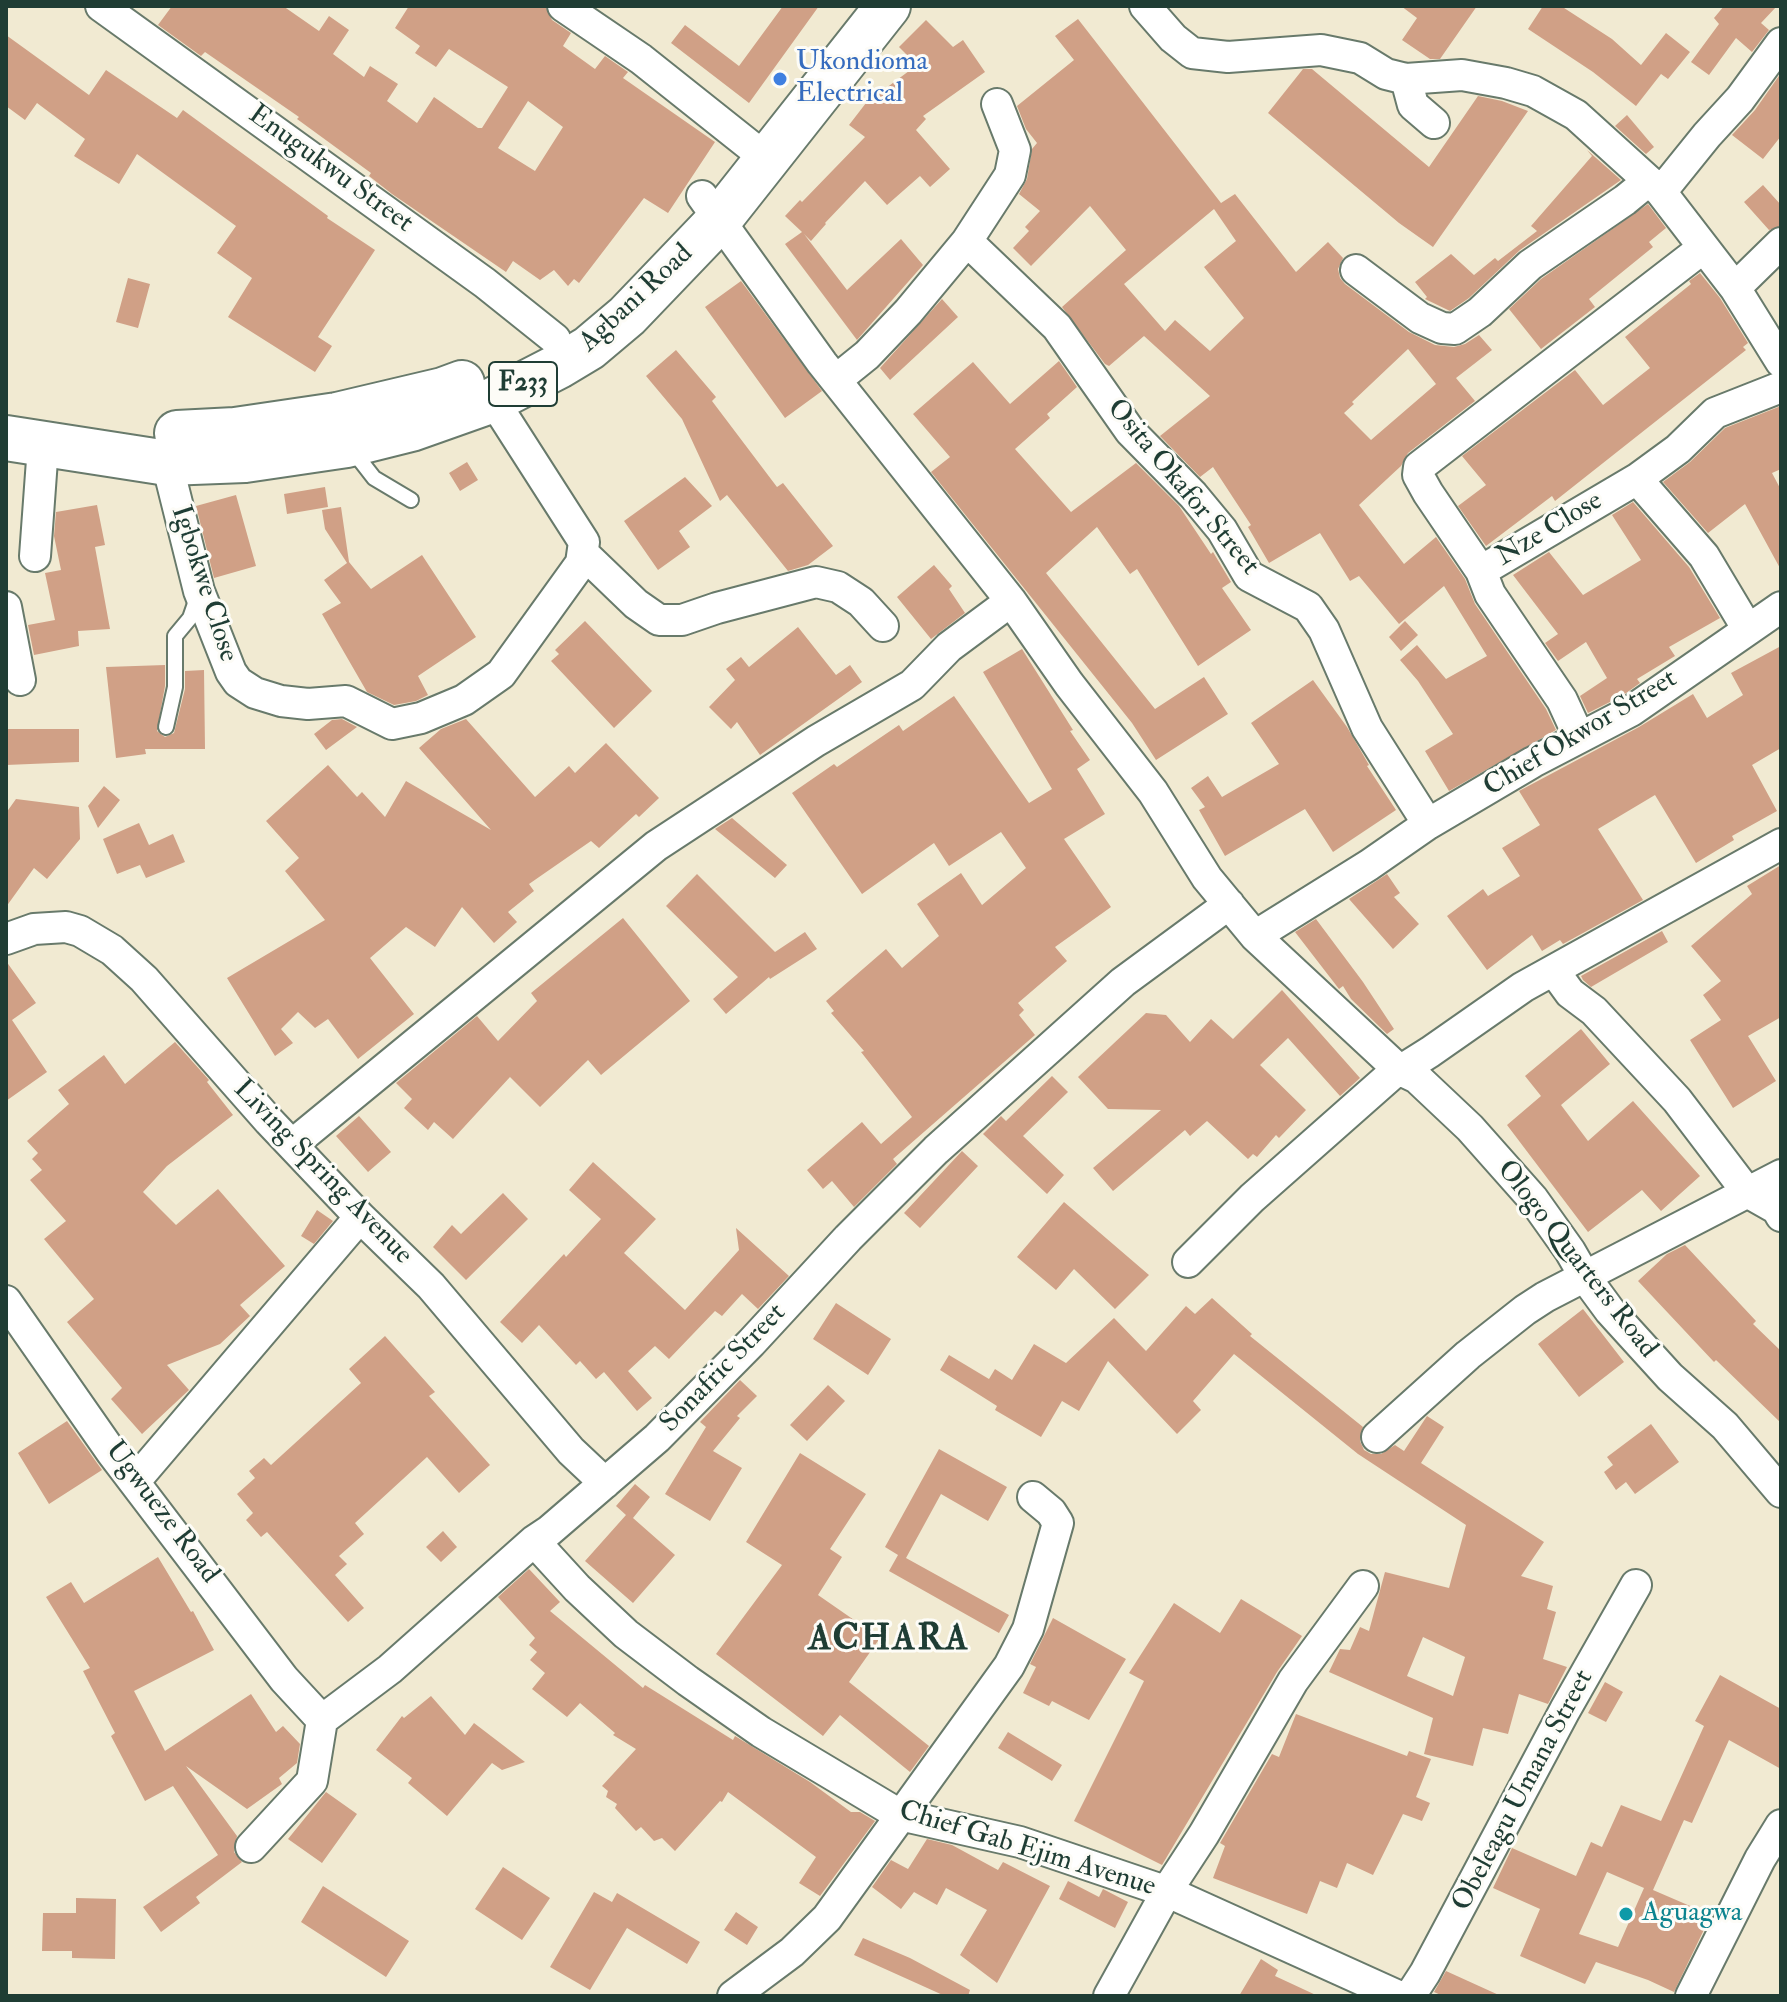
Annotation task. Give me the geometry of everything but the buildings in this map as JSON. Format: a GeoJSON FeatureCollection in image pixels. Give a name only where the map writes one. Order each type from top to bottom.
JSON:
{"type":"FeatureCollection","features":[{"type":"Feature","properties":{"kind":"main road","name":"Agbani Road"},"geometry":{"type":"LineString","coordinates":[[757,151],[852,6]]}},
{"type":"Feature","properties":{"kind":"main road","name":"Agbani Road"},"geometry":{"type":"LineString","coordinates":[[24,442],[167,463],[245,460],[347,445],[411,429],[493,400],[589,348],[627,316],[757,151],[888,6]]}},
{"type":"Feature","properties":{"kind":"main road","name":"Agbani Road"},"geometry":{"type":"LineString","coordinates":[[6,412],[82,425],[171,434],[283,424],[337,415],[443,390],[505,365],[555,339],[710,208]]}},
{"type":"Feature","properties":{"kind":"street","name":"Enugukwu Street"},"geometry":{"type":"LineString","coordinates":[[101,6],[494,289],[555,339]]}},
{"type":"Feature","properties":{"kind":"street"},"geometry":{"type":"LineString","coordinates":[[563,6],[641,59],[757,151]]}},
{"type":"Feature","properties":{"kind":"street"},"geometry":{"type":"LineString","coordinates":[[1145,6],[1173,38],[1192,53],[1228,57],[1321,50],[1360,58],[1386,74],[1406,79],[1462,75],[1506,83],[1533,91],[1576,115],[1654,187],[1735,288],[1781,362]]}},
{"type":"Feature","properties":{"kind":"street"},"geometry":{"type":"LineString","coordinates":[[1356,270],[1420,318],[1442,328],[1455,329],[1480,312],[1530,265],[1625,200],[1654,187],[1740,99],[1781,43]]}},
{"type":"Feature","properties":{"kind":"street"},"geometry":{"type":"LineString","coordinates":[[1406,79],[1413,105],[1434,123]]}},
{"type":"Feature","properties":{"kind":"street"},"geometry":{"type":"LineString","coordinates":[[836,380],[886,336],[967,241],[1010,175],[1015,150],[997,104]]}},
{"type":"Feature","properties":{"kind":"street","name":"Ologo Quarters Road"},"geometry":{"type":"LineString","coordinates":[[710,208],[836,380],[1011,601],[1069,684],[1153,792],[1207,878],[1255,936],[1398,1069],[1417,1078],[1470,1128],[1533,1199],[1610,1311],[1670,1377],[1772,1463],[1781,1492]]}},
{"type":"Feature","properties":{"kind":"street","name":"Osita Okafor Street"},"geometry":{"type":"LineString","coordinates":[[967,241],[1057,327],[1130,431],[1193,495],[1222,530],[1249,576],[1308,607],[1324,630],[1367,728],[1428,824]]}},
{"type":"Feature","properties":{"kind":"street"},"geometry":{"type":"LineString","coordinates":[[1735,288],[1781,243]]}},
{"type":"Feature","properties":{"kind":"street"},"geometry":{"type":"LineString","coordinates":[[1481,571],[1428,493],[1418,475],[1419,467],[1703,248]]}},
{"type":"Feature","properties":{"kind":"street","name":"Nze Close"},"geometry":{"type":"LineString","coordinates":[[1579,737],[1562,700],[1490,594],[1481,571],[1637,479],[1678,449],[1715,413],[1781,387]]}},
{"type":"Feature","properties":{"kind":"street"},"geometry":{"type":"LineString","coordinates":[[493,400],[584,542],[584,554],[636,604],[659,620],[682,620],[816,582],[838,587],[861,602],[883,626]]}},
{"type":"Feature","properties":{"kind":"street"},"geometry":{"type":"LineString","coordinates":[[24,442],[35,556]]}},
{"type":"Feature","properties":{"kind":"street","name":"Igbokwe Close"},"geometry":{"type":"LineString","coordinates":[[167,463],[199,591],[231,672],[238,682],[255,693],[281,701],[308,704],[346,701],[392,724],[441,711],[464,700],[501,674],[581,563],[584,554]]}},
{"type":"Feature","properties":{"kind":"street"},"geometry":{"type":"LineString","coordinates":[[1637,479],[1704,556],[1747,628]]}},
{"type":"Feature","properties":{"kind":"street"},"geometry":{"type":"LineString","coordinates":[[293,1144],[656,846],[816,741],[912,685],[949,647],[1011,601]]}},
{"type":"Feature","properties":{"kind":"street"},"geometry":{"type":"LineString","coordinates":[[6,607],[20,680]]}},
{"type":"Feature","properties":{"kind":"street","name":"Chief Okwor Street"},"geometry":{"type":"LineString","coordinates":[[1255,936],[1428,824],[1579,737],[1631,711],[1781,607]]}},
{"type":"Feature","properties":{"kind":"street"},"geometry":{"type":"LineString","coordinates":[[1188,1262],[1252,1198],[1398,1069],[1421,1058],[1523,987],[1781,844]]}},
{"type":"Feature","properties":{"kind":"street","name":"Sonafric Street"},"geometry":{"type":"LineString","coordinates":[[322,1720],[390,1669],[534,1541],[657,1438],[936,1150],[1123,982],[1229,904]]}},
{"type":"Feature","properties":{"kind":"street","name":"Living Spring Avenue"},"geometry":{"type":"LineString","coordinates":[[6,939],[34,929],[66,927],[80,931],[112,950],[144,979],[269,1121],[431,1286],[571,1451],[605,1483]]}},
{"type":"Feature","properties":{"kind":"street"},"geometry":{"type":"LineString","coordinates":[[1554,971],[1570,993],[1594,1011],[1677,1100],[1747,1192],[1777,1209],[1781,1216]]}},
{"type":"Feature","properties":{"kind":"street"},"geometry":{"type":"LineString","coordinates":[[1377,1437],[1499,1330],[1545,1297],[1781,1175]]}},
{"type":"Feature","properties":{"kind":"street"},"geometry":{"type":"LineString","coordinates":[[135,1481],[360,1217]]}},
{"type":"Feature","properties":{"kind":"street","name":"Ugwueze Road"},"geometry":{"type":"LineString","coordinates":[[6,1301],[135,1481],[284,1679],[322,1720]]}},
{"type":"Feature","properties":{"kind":"street"},"geometry":{"type":"LineString","coordinates":[[733,1996],[792,1952],[827,1918],[1009,1666],[1028,1629],[1058,1523],[1051,1512],[1033,1497]]}},
{"type":"Feature","properties":{"kind":"street","name":"Chief Gab Ejim Avenue"},"geometry":{"type":"LineString","coordinates":[[534,1541],[577,1588],[626,1634],[676,1672],[761,1732],[900,1815],[1020,1842],[1168,1892],[1398,1996]]}},
{"type":"Feature","properties":{"kind":"street","name":"Obeleagu Umana Street"},"geometry":{"type":"LineString","coordinates":[[1410,1996],[1636,1585]]}},
{"type":"Feature","properties":{"kind":"street"},"geometry":{"type":"LineString","coordinates":[[1109,1996],[1293,1681],[1363,1586]]}},
{"type":"Feature","properties":{"kind":"street"},"geometry":{"type":"LineString","coordinates":[[251,1847],[312,1781],[322,1720]]}},
{"type":"Feature","properties":{"kind":"street"},"geometry":{"type":"LineString","coordinates":[[1691,1996],[1760,1859],[1781,1825]]}},
{"type":"Feature","properties":{"kind":"lane"},"geometry":{"type":"LineString","coordinates":[[347,445],[374,478],[411,500]]}},
{"type":"Feature","properties":{"kind":"lane"},"geometry":{"type":"LineString","coordinates":[[166,727],[175,687],[175,636],[190,618],[199,591]]}},
{"type":"Feature","properties":{"kind":"place","name":"Ukondioma Electrical"},"geometry":{"type":"Point","coordinates":[780,79]}},
{"type":"Feature","properties":{"kind":"place","name":"Aguagwa"},"geometry":{"type":"Point","coordinates":[1626,1914]}},
{"type":"Feature","properties":{"kind":"district","name":"ACHARA"},"geometry":{"type":"Point","coordinates":[889,1641]}}]}
